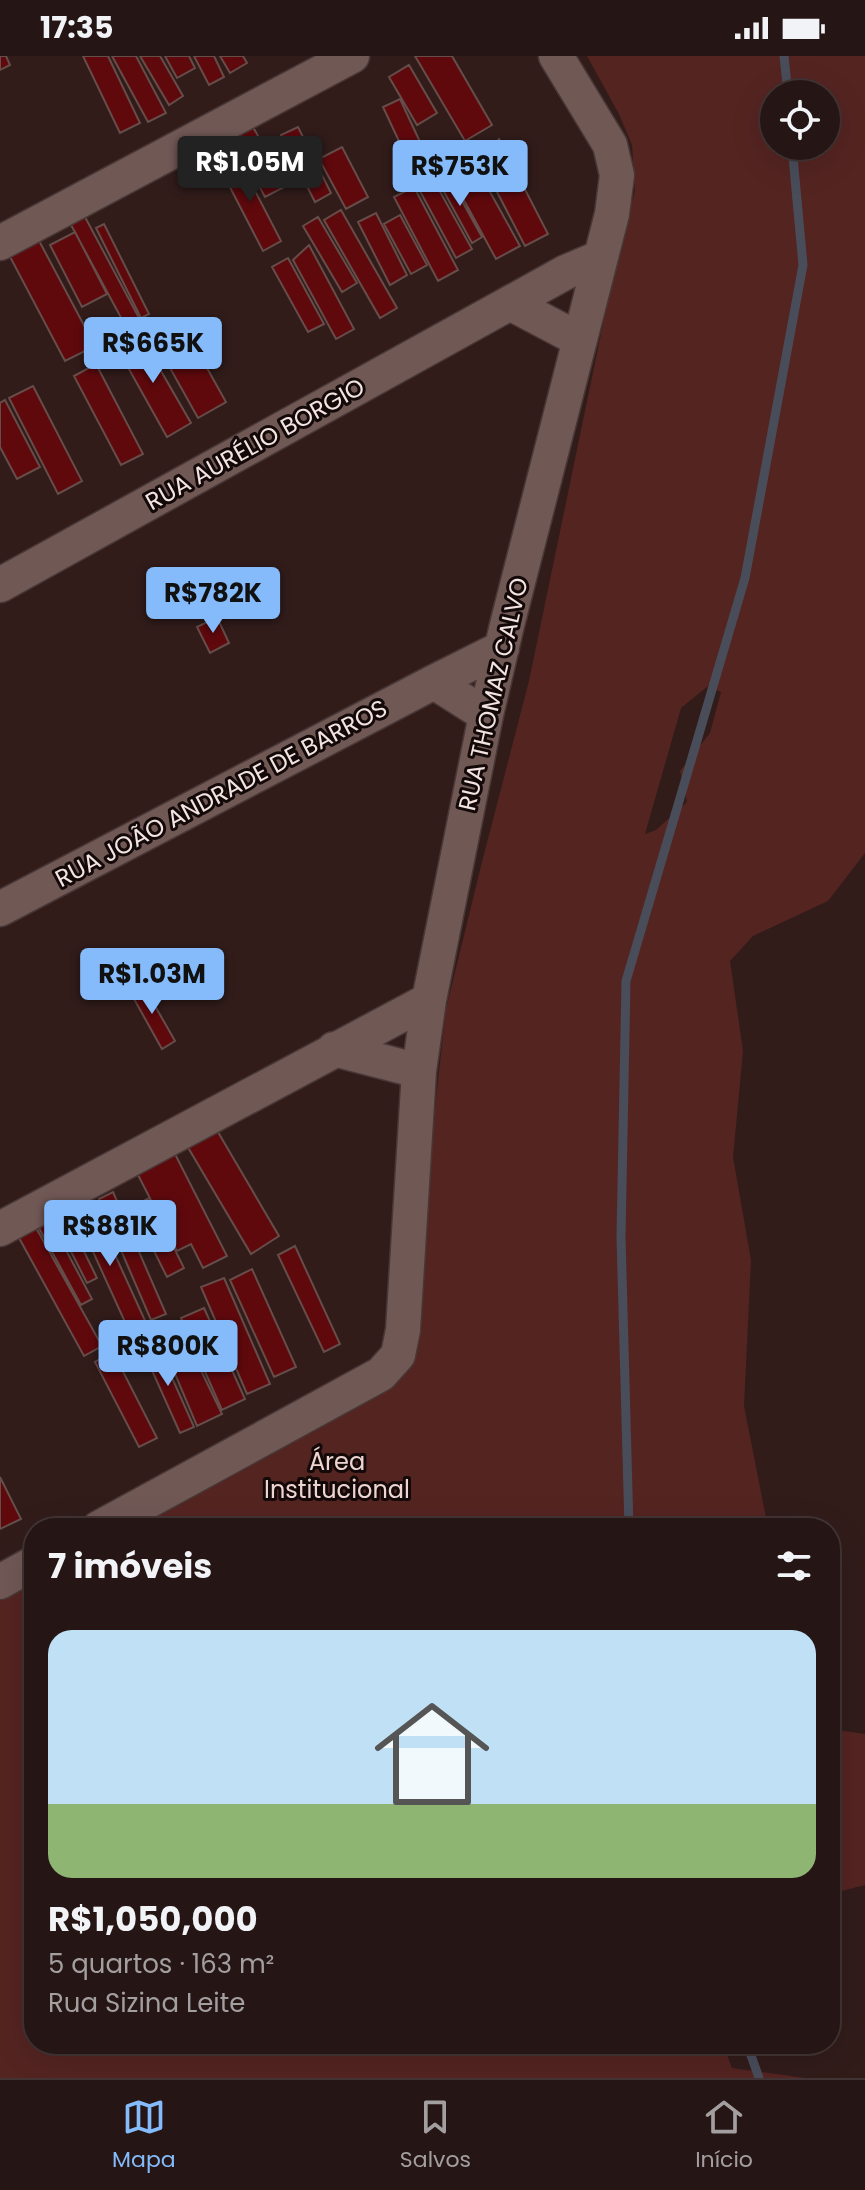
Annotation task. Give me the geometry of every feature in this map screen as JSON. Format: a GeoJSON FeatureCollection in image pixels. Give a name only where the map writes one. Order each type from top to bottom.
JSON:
{"type":"FeatureCollection","features":[{"type":"Feature","properties":{"kind":"street"},"geometry":{"type":"LineString","coordinates":[[0,243],[352,56]]}},
{"type":"Feature","properties":{"kind":"street","name":"RUA THOMAZ CALVO"},"geometry":{"type":"LineString","coordinates":[[117,1518],[381,1374],[398,1355],[403,1330],[419,1071],[429,1000],[486,715],[612,214],[617,175],[610,145],[556,56]]}},
{"type":"Feature","properties":{"kind":"street","name":"RUA AURÉLIO BORGIO"},"geometry":{"type":"LineString","coordinates":[[0,585],[566,272],[599,258]]}},
{"type":"Feature","properties":{"kind":"street"},"geometry":{"type":"LineString","coordinates":[[510,303],[580,340]]}},
{"type":"Feature","properties":{"kind":"street","name":"RUA JOÃO ANDRADE DE BARROS"},"geometry":{"type":"LineString","coordinates":[[3,905],[502,648]]}},
{"type":"Feature","properties":{"kind":"street"},"geometry":{"type":"LineString","coordinates":[[434,682],[486,715]]}},
{"type":"Feature","properties":{"kind":"street"},"geometry":{"type":"LineString","coordinates":[[0,1229],[429,1000]]}},
{"type":"Feature","properties":{"kind":"street"},"geometry":{"type":"LineString","coordinates":[[334,1049],[419,1071]]}},
{"type":"Feature","properties":{"kind":"street"},"geometry":{"type":"LineString","coordinates":[[0,1582],[24,1569]]}},
{"type":"Feature","properties":{"kind":"green space","name":"Área Institucional"},"geometry":{"type":"Polygon","coordinates":[[[587,56],[865,56],[865,853],[828,901],[753,936],[730,961],[743,1051],[733,1157],[751,1260],[744,1406],[766,1518],[148,1518],[400,1379],[415,1348],[446,1009],[529,681],[613,276],[635,191],[632,145],[587,56]],[[708,686],[681,708],[645,834],[656,830],[687,802],[680,771],[710,733],[721,692],[708,686]]]}},
{"type":"Feature","properties":{"kind":"green space"},"geometry":{"type":"Polygon","coordinates":[[[24,1586],[24,2054],[727,2054],[732,2068],[805,2078],[0,2078],[0,1599],[24,1586]]]}},
{"type":"Feature","properties":{"kind":"green space"},"geometry":{"type":"Polygon","coordinates":[[[840,1730],[865,1734],[865,1885],[840,1891],[840,1730]]]}},
{"type":"Feature","properties":{"kind":"building"},"geometry":{"type":"Polygon","coordinates":[[[0,56],[6,56],[10,65],[0,70],[0,56]]]}},
{"type":"Feature","properties":{"kind":"building"},"geometry":{"type":"Polygon","coordinates":[[[83,56],[108,56],[140,123],[120,133],[83,56]]]}},
{"type":"Feature","properties":{"kind":"building"},"geometry":{"type":"Polygon","coordinates":[[[112,56],[136,56],[166,113],[148,122],[112,56]]]}},
{"type":"Feature","properties":{"kind":"building"},"geometry":{"type":"Polygon","coordinates":[[[140,56],[160,56],[183,96],[169,105],[140,56]]]}},
{"type":"Feature","properties":{"kind":"building"},"geometry":{"type":"Polygon","coordinates":[[[165,56],[189,56],[195,68],[177,78],[165,56]]]}},
{"type":"Feature","properties":{"kind":"building"},"geometry":{"type":"Polygon","coordinates":[[[194,56],[214,56],[224,77],[209,85],[194,56]]]}},
{"type":"Feature","properties":{"kind":"building"},"geometry":{"type":"Polygon","coordinates":[[[220,56],[243,56],[247,63],[230,73],[220,56]]]}},
{"type":"Feature","properties":{"kind":"building"},"geometry":{"type":"Polygon","coordinates":[[[415,56],[452,56],[492,125],[465,141],[415,56]]]}},
{"type":"Feature","properties":{"kind":"building"},"geometry":{"type":"Polygon","coordinates":[[[409,65],[437,113],[417,125],[389,77],[409,65]]]}},
{"type":"Feature","properties":{"kind":"building"},"geometry":{"type":"Polygon","coordinates":[[[400,99],[428,159],[411,167],[383,107],[400,99]]]}},
{"type":"Feature","properties":{"kind":"building"},"geometry":{"type":"Polygon","coordinates":[[[253,127],[286,186],[265,197],[233,137],[253,127]]]}},
{"type":"Feature","properties":{"kind":"building"},"geometry":{"type":"Polygon","coordinates":[[[298,127],[331,193],[315,202],[281,135],[298,127]]]}},
{"type":"Feature","properties":{"kind":"building"},"geometry":{"type":"Polygon","coordinates":[[[499,139],[548,234],[525,246],[481,161],[499,139]]]}},
{"type":"Feature","properties":{"kind":"building"},"geometry":{"type":"Polygon","coordinates":[[[464,145],[520,246],[496,259],[441,158],[464,145]]]}},
{"type":"Feature","properties":{"kind":"building"},"geometry":{"type":"Polygon","coordinates":[[[342,147],[368,197],[346,209],[319,159],[342,147]]]}},
{"type":"Feature","properties":{"kind":"building"},"geometry":{"type":"Polygon","coordinates":[[[238,158],[281,241],[263,251],[220,168],[238,158]]]}},
{"type":"Feature","properties":{"kind":"building"},"geometry":{"type":"Polygon","coordinates":[[[429,172],[472,249],[456,258],[414,180],[429,172]]]}},
{"type":"Feature","properties":{"kind":"building"},"geometry":{"type":"Polygon","coordinates":[[[447,174],[482,237],[472,243],[437,179],[447,174]]]}},
{"type":"Feature","properties":{"kind":"building"},"geometry":{"type":"Polygon","coordinates":[[[414,187],[458,270],[438,281],[394,197],[414,187]]]}},
{"type":"Feature","properties":{"kind":"building"},"geometry":{"type":"Polygon","coordinates":[[[341,210],[397,308],[380,318],[324,220],[341,210]]]}},
{"type":"Feature","properties":{"kind":"building"},"geometry":{"type":"Polygon","coordinates":[[[376,213],[407,275],[390,285],[358,222],[376,213]]]}},
{"type":"Feature","properties":{"kind":"building"},"geometry":{"type":"Polygon","coordinates":[[[400,215],[427,265],[411,274],[384,224],[400,215]]]}},
{"type":"Feature","properties":{"kind":"building"},"geometry":{"type":"Polygon","coordinates":[[[85,217],[139,318],[125,325],[71,225],[85,217]]]}},
{"type":"Feature","properties":{"kind":"building"},"geometry":{"type":"Polygon","coordinates":[[[318,217],[357,283],[342,292],[303,226],[318,217]]]}},
{"type":"Feature","properties":{"kind":"building"},"geometry":{"type":"Polygon","coordinates":[[[104,224],[149,314],[141,318],[96,228],[104,224]]]}},
{"type":"Feature","properties":{"kind":"building"},"geometry":{"type":"Polygon","coordinates":[[[75,232],[107,294],[82,307],[50,245],[75,232]]]}},
{"type":"Feature","properties":{"kind":"building"},"geometry":{"type":"Polygon","coordinates":[[[36,235],[95,346],[65,361],[7,251],[36,235]]]}},
{"type":"Feature","properties":{"kind":"building"},"geometry":{"type":"Polygon","coordinates":[[[309,245],[354,329],[336,339],[293,260],[309,245]]]}},
{"type":"Feature","properties":{"kind":"building"},"geometry":{"type":"Polygon","coordinates":[[[288,258],[324,324],[308,332],[272,267],[288,258]]]}},
{"type":"Feature","properties":{"kind":"building"},"geometry":{"type":"Polygon","coordinates":[[[179,318],[226,402],[198,418],[151,334],[179,318]]]}},
{"type":"Feature","properties":{"kind":"building"},"geometry":{"type":"Polygon","coordinates":[[[139,333],[191,423],[167,437],[116,346],[139,333]]]}},
{"type":"Feature","properties":{"kind":"building"},"geometry":{"type":"Polygon","coordinates":[[[96,364],[143,454],[121,465],[74,376],[96,364]]]}},
{"type":"Feature","properties":{"kind":"building"},"geometry":{"type":"Polygon","coordinates":[[[33,386],[82,481],[58,494],[9,398],[33,386]]]}},
{"type":"Feature","properties":{"kind":"building"},"geometry":{"type":"Polygon","coordinates":[[[5,400],[40,467],[17,479],[0,447],[0,403],[5,400]]]}},
{"type":"Feature","properties":{"kind":"building"},"geometry":{"type":"Polygon","coordinates":[[[217,617],[229,643],[210,653],[197,627],[217,617]]]}},
{"type":"Feature","properties":{"kind":"building"},"geometry":{"type":"Polygon","coordinates":[[[142,983],[175,1041],[162,1049],[129,990],[142,983]]]}},
{"type":"Feature","properties":{"kind":"building"},"geometry":{"type":"Polygon","coordinates":[[[215,1127],[279,1236],[251,1254],[186,1144],[215,1127]]]}},
{"type":"Feature","properties":{"kind":"building"},"geometry":{"type":"Polygon","coordinates":[[[175,1154],[227,1256],[203,1268],[191,1244],[177,1251],[137,1173],[175,1154]]]}},
{"type":"Feature","properties":{"kind":"building"},"geometry":{"type":"Polygon","coordinates":[[[113,1192],[166,1314],[151,1320],[99,1199],[113,1192]]]}},
{"type":"Feature","properties":{"kind":"building"},"geometry":{"type":"Polygon","coordinates":[[[149,1198],[184,1268],[167,1277],[132,1207],[149,1198]]]}},
{"type":"Feature","properties":{"kind":"building"},"geometry":{"type":"Polygon","coordinates":[[[91,1202],[147,1325],[130,1333],[74,1210],[91,1202]]]}},
{"type":"Feature","properties":{"kind":"building"},"geometry":{"type":"Polygon","coordinates":[[[65,1213],[97,1278],[87,1283],[54,1218],[65,1213]]]}},
{"type":"Feature","properties":{"kind":"building"},"geometry":{"type":"Polygon","coordinates":[[[51,1222],[92,1299],[81,1305],[39,1228],[51,1222]]]}},
{"type":"Feature","properties":{"kind":"building"},"geometry":{"type":"Polygon","coordinates":[[[35,1226],[102,1346],[84,1356],[18,1236],[35,1226]]]}},
{"type":"Feature","properties":{"kind":"building"},"geometry":{"type":"Polygon","coordinates":[[[295,1246],[340,1344],[324,1352],[278,1255],[295,1246]]]}},
{"type":"Feature","properties":{"kind":"building"},"geometry":{"type":"Polygon","coordinates":[[[252,1269],[296,1367],[274,1377],[230,1280],[252,1269]]]}},
{"type":"Feature","properties":{"kind":"building"},"geometry":{"type":"Polygon","coordinates":[[[224,1278],[270,1384],[247,1394],[201,1287],[224,1278]]]}},
{"type":"Feature","properties":{"kind":"building"},"geometry":{"type":"Polygon","coordinates":[[[204,1308],[245,1399],[222,1410],[181,1318],[204,1308]]]}},
{"type":"Feature","properties":{"kind":"building"},"geometry":{"type":"Polygon","coordinates":[[[179,1325],[222,1414],[197,1426],[159,1336],[179,1325]]]}},
{"type":"Feature","properties":{"kind":"building"},"geometry":{"type":"Polygon","coordinates":[[[156,1342],[194,1427],[180,1433],[142,1348],[156,1342]]]}},
{"type":"Feature","properties":{"kind":"building"},"geometry":{"type":"Polygon","coordinates":[[[113,1352],[157,1438],[139,1447],[95,1362],[113,1352]]]}},
{"type":"Feature","properties":{"kind":"building"},"geometry":{"type":"Polygon","coordinates":[[[0,1477],[21,1519],[0,1529],[0,1477]]]}},
{"type":"Feature","properties":{"kind":"waterway"},"geometry":{"type":"LineString","coordinates":[[784,56],[787,80]]}},
{"type":"Feature","properties":{"kind":"waterway"},"geometry":{"type":"LineString","coordinates":[[629,1518],[621,1237],[626,981],[745,578],[803,265],[793,160]]}},
{"type":"Feature","properties":{"kind":"waterway"},"geometry":{"type":"LineString","coordinates":[[751,2054],[759,2078]]}}]}
